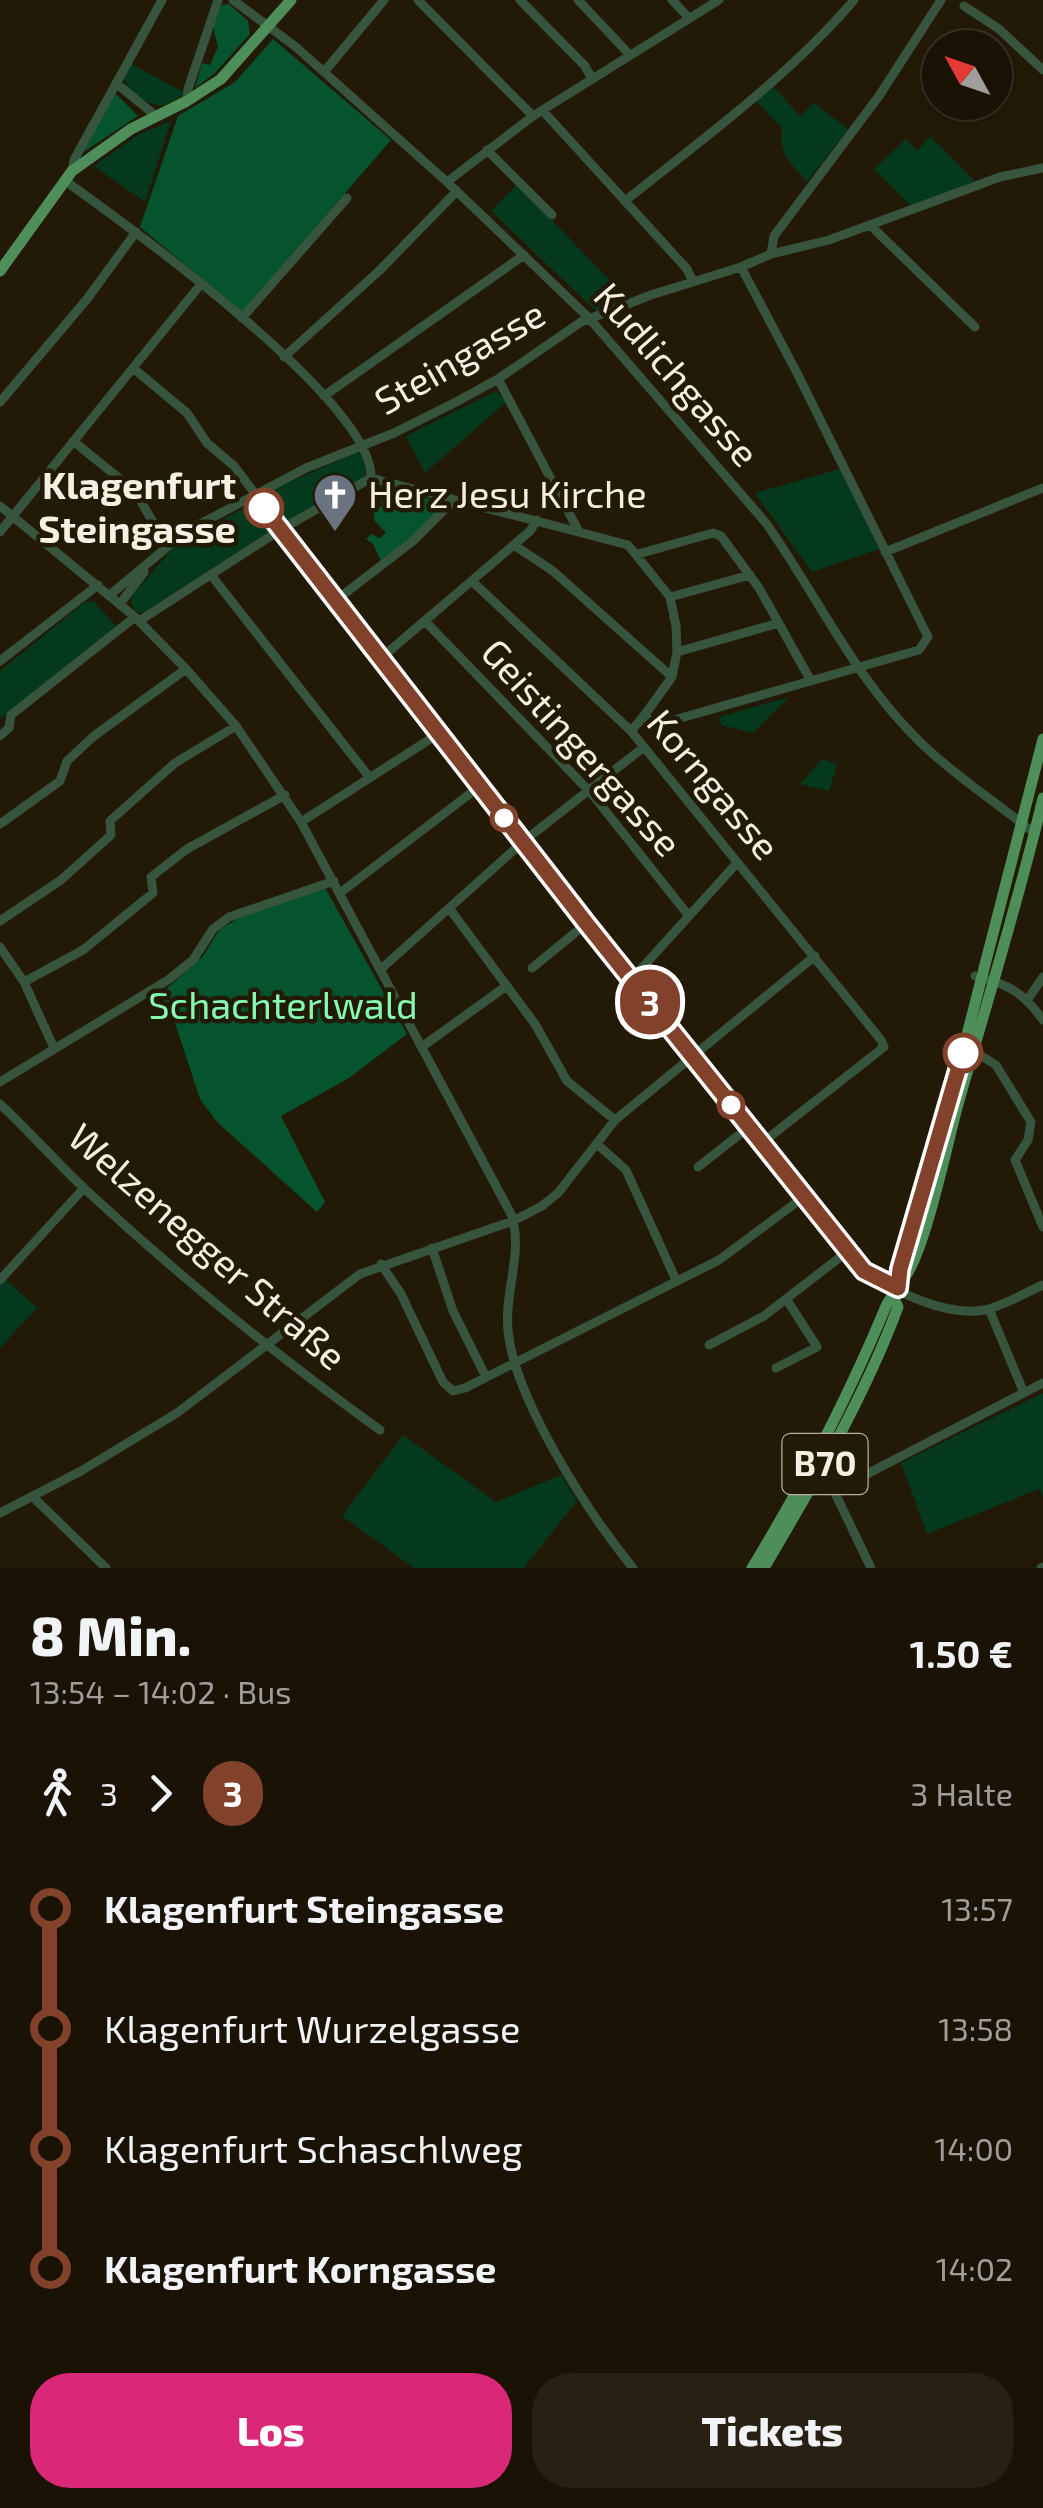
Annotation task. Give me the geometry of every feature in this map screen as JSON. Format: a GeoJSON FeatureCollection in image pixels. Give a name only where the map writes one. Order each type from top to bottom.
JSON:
{"type":"FeatureCollection","features":[{"type":"Feature","properties":{"kind":"main road"},"geometry":{"type":"LineString","coordinates":[[0,271],[68,176],[112,140],[221,79],[291,0]]}},
{"type":"Feature","properties":{"kind":"main road","name":"B70"},"geometry":{"type":"LineString","coordinates":[[764,1568],[820,1473],[858,1390],[888,1301],[909,1276],[974,1052],[1017,843],[1043,740]]}},
{"type":"Feature","properties":{"kind":"main road","name":"B70"},"geometry":{"type":"LineString","coordinates":[[897,1289],[967,1036],[990,980],[1029,859],[1043,798]]}},
{"type":"Feature","properties":{"kind":"main road"},"geometry":{"type":"LineString","coordinates":[[1017,843],[1041,817]]}},
{"type":"Feature","properties":{"kind":"main road"},"geometry":{"type":"LineString","coordinates":[[1029,829],[1043,838]]}},
{"type":"Feature","properties":{"kind":"main road"},"geometry":{"type":"LineString","coordinates":[[1029,859],[1043,852]]}},
{"type":"Feature","properties":{"kind":"main road","name":"B70"},"geometry":{"type":"LineString","coordinates":[[752,1568],[858,1390]]}},
{"type":"Feature","properties":{"kind":"street"},"geometry":{"type":"LineString","coordinates":[[162,0],[68,176],[284,356],[324,396],[363,447],[371,473]]}},
{"type":"Feature","properties":{"kind":"street"},"geometry":{"type":"LineString","coordinates":[[187,101],[218,0]]}},
{"type":"Feature","properties":{"kind":"street","name":"Kudlichgasse"},"geometry":{"type":"LineString","coordinates":[[232,0],[324,72],[457,191],[589,318],[766,523],[856,667],[920,743],[1029,829]]}},
{"type":"Feature","properties":{"kind":"street"},"geometry":{"type":"LineString","coordinates":[[324,72],[384,0]]}},
{"type":"Feature","properties":{"kind":"street"},"geometry":{"type":"LineString","coordinates":[[418,0],[625,201],[688,270],[693,282]]}},
{"type":"Feature","properties":{"kind":"street"},"geometry":{"type":"LineString","coordinates":[[520,0],[585,66],[592,79]]}},
{"type":"Feature","properties":{"kind":"street"},"geometry":{"type":"LineString","coordinates":[[578,0],[630,55]]}},
{"type":"Feature","properties":{"kind":"street"},"geometry":{"type":"LineString","coordinates":[[672,0],[689,18]]}},
{"type":"Feature","properties":{"kind":"street"},"geometry":{"type":"LineString","coordinates":[[447,182],[538,114],[718,0]]}},
{"type":"Feature","properties":{"kind":"street"},"geometry":{"type":"LineString","coordinates":[[625,201],[722,124],[854,0]]}},
{"type":"Feature","properties":{"kind":"street"},"geometry":{"type":"LineString","coordinates":[[771,254],[774,236],[879,96],[941,0]]}},
{"type":"Feature","properties":{"kind":"street"},"geometry":{"type":"LineString","coordinates":[[964,6],[999,29],[1043,70]]}},
{"type":"Feature","properties":{"kind":"street"},"geometry":{"type":"LineString","coordinates":[[116,83],[156,116]]}},
{"type":"Feature","properties":{"kind":"street"},"geometry":{"type":"LineString","coordinates":[[487,150],[552,215]]}},
{"type":"Feature","properties":{"kind":"street","name":"Steingasse"},"geometry":{"type":"LineString","coordinates":[[110,595],[185,532],[306,468],[430,416],[498,379],[589,318],[771,254],[830,240],[1000,176],[1043,168]]}},
{"type":"Feature","properties":{"kind":"street"},"geometry":{"type":"LineString","coordinates":[[284,356],[380,270],[457,191]]}},
{"type":"Feature","properties":{"kind":"street"},"geometry":{"type":"LineString","coordinates":[[242,318],[347,198]]}},
{"type":"Feature","properties":{"kind":"street"},"geometry":{"type":"LineString","coordinates":[[870,226],[975,328]]}},
{"type":"Feature","properties":{"kind":"street"},"geometry":{"type":"LineString","coordinates":[[0,402],[87,299],[136,232]]}},
{"type":"Feature","properties":{"kind":"street"},"geometry":{"type":"LineString","coordinates":[[324,396],[524,256]]}},
{"type":"Feature","properties":{"kind":"street"},"geometry":{"type":"LineString","coordinates":[[644,717],[660,724],[919,650],[928,637],[741,267]]}},
{"type":"Feature","properties":{"kind":"street"},"geometry":{"type":"LineString","coordinates":[[0,532],[201,284]]}},
{"type":"Feature","properties":{"kind":"street"},"geometry":{"type":"LineString","coordinates":[[133,368],[187,413],[207,444],[234,466],[380,660],[864,1271],[897,1289],[952,1310],[989,1309],[1043,1285]]}},
{"type":"Feature","properties":{"kind":"street"},"geometry":{"type":"LineString","coordinates":[[498,379],[578,530]]}},
{"type":"Feature","properties":{"kind":"street"},"geometry":{"type":"LineString","coordinates":[[73,441],[135,491],[168,547]]}},
{"type":"Feature","properties":{"kind":"street"},"geometry":{"type":"LineString","coordinates":[[371,473],[454,501],[623,542],[638,554],[670,597],[677,652],[672,677],[631,731]]}},
{"type":"Feature","properties":{"kind":"street"},"geometry":{"type":"LineString","coordinates":[[0,736],[8,728],[11,715],[137,619],[371,473]]}},
{"type":"Feature","properties":{"kind":"street"},"geometry":{"type":"LineString","coordinates":[[885,552],[1043,488]]}},
{"type":"Feature","properties":{"kind":"street"},"geometry":{"type":"LineString","coordinates":[[335,601],[414,540],[454,501]]}},
{"type":"Feature","properties":{"kind":"street"},"geometry":{"type":"LineString","coordinates":[[0,506],[110,595],[186,669],[236,726],[301,822],[513,1221],[515,1248],[508,1322],[516,1362],[552,1447],[632,1568]]}},
{"type":"Feature","properties":{"kind":"street"},"geometry":{"type":"LineString","coordinates":[[380,660],[473,582],[536,520]]}},
{"type":"Feature","properties":{"kind":"street"},"geometry":{"type":"LineString","coordinates":[[638,554],[718,534],[750,575],[811,681]]}},
{"type":"Feature","properties":{"kind":"street"},"geometry":{"type":"LineString","coordinates":[[514,545],[552,571],[672,677]]}},
{"type":"Feature","properties":{"kind":"street","name":"Steingasse"},"geometry":{"type":"LineString","coordinates":[[120,604],[152,562]]}},
{"type":"Feature","properties":{"kind":"street"},"geometry":{"type":"LineString","coordinates":[[210,575],[370,778]]}},
{"type":"Feature","properties":{"kind":"street"},"geometry":{"type":"LineString","coordinates":[[670,597],[750,575]]}},
{"type":"Feature","properties":{"kind":"street","name":"Korngasse"},"geometry":{"type":"LineString","coordinates":[[473,582],[631,731],[815,956],[884,1047],[762,1143]]}},
{"type":"Feature","properties":{"kind":"street"},"geometry":{"type":"LineString","coordinates":[[0,661],[98,585]]}},
{"type":"Feature","properties":{"kind":"street","name":"Geistingergasse"},"geometry":{"type":"LineString","coordinates":[[426,622],[587,791],[688,916]]}},
{"type":"Feature","properties":{"kind":"street"},"geometry":{"type":"LineString","coordinates":[[677,652],[780,623]]}},
{"type":"Feature","properties":{"kind":"street"},"geometry":{"type":"LineString","coordinates":[[0,824],[60,780],[67,760],[94,736],[186,669]]}},
{"type":"Feature","properties":{"kind":"street"},"geometry":{"type":"LineString","coordinates":[[0,921],[61,880],[111,836],[110,821],[175,763],[236,726]]}},
{"type":"Feature","properties":{"kind":"street"},"geometry":{"type":"LineString","coordinates":[[301,822],[438,734]]}},
{"type":"Feature","properties":{"kind":"street"},"geometry":{"type":"LineString","coordinates":[[381,969],[524,842],[644,747]]}},
{"type":"Feature","properties":{"kind":"street"},"geometry":{"type":"LineString","coordinates":[[340,893],[480,786]]}},
{"type":"Feature","properties":{"kind":"street"},"geometry":{"type":"LineString","coordinates":[[24,982],[83,950],[153,893],[151,877],[187,850],[285,796]]}},
{"type":"Feature","properties":{"kind":"street"},"geometry":{"type":"LineString","coordinates":[[1017,843],[1006,810],[1027,802]]}},
{"type":"Feature","properties":{"kind":"street"},"geometry":{"type":"LineString","coordinates":[[632,979],[736,864]]}},
{"type":"Feature","properties":{"kind":"street"},"geometry":{"type":"LineString","coordinates":[[0,1082],[168,980],[193,960],[213,930],[229,917],[334,881]]}},
{"type":"Feature","properties":{"kind":"street"},"geometry":{"type":"LineString","coordinates":[[449,908],[535,1024],[567,1081],[615,1120]]}},
{"type":"Feature","properties":{"kind":"street"},"geometry":{"type":"LineString","coordinates":[[532,968],[586,923]]}},
{"type":"Feature","properties":{"kind":"street"},"geometry":{"type":"LineString","coordinates":[[0,947],[24,982],[54,1048]]}},
{"type":"Feature","properties":{"kind":"street"},"geometry":{"type":"LineString","coordinates":[[0,1512],[164,1422],[342,1286],[381,1264],[513,1221],[551,1200],[615,1120],[815,956]]}},
{"type":"Feature","properties":{"kind":"street"},"geometry":{"type":"LineString","coordinates":[[1028,999],[1043,976]]}},
{"type":"Feature","properties":{"kind":"street"},"geometry":{"type":"LineString","coordinates":[[990,980],[1028,999],[1043,1020]]}},
{"type":"Feature","properties":{"kind":"street"},"geometry":{"type":"LineString","coordinates":[[423,1046],[505,988]]}},
{"type":"Feature","properties":{"kind":"street"},"geometry":{"type":"LineString","coordinates":[[967,1036],[974,1052],[992,1060],[1031,1122],[1028,1140],[1015,1160],[1043,1227]]}},
{"type":"Feature","properties":{"kind":"street","name":"Welzenegger Straße"},"geometry":{"type":"LineString","coordinates":[[0,1104],[84,1188],[198,1290],[380,1430]]}},
{"type":"Feature","properties":{"kind":"street"},"geometry":{"type":"LineString","coordinates":[[698,1168],[750,1127]]}},
{"type":"Feature","properties":{"kind":"street"},"geometry":{"type":"LineString","coordinates":[[597,1144],[626,1170],[676,1280]]}},
{"type":"Feature","properties":{"kind":"street"},"geometry":{"type":"LineString","coordinates":[[0,1280],[84,1188]]}},
{"type":"Feature","properties":{"kind":"street"},"geometry":{"type":"LineString","coordinates":[[381,1264],[401,1294],[447,1388],[453,1391],[719,1260],[805,1196]]}},
{"type":"Feature","properties":{"kind":"street"},"geometry":{"type":"LineString","coordinates":[[432,1248],[453,1311],[486,1377]]}},
{"type":"Feature","properties":{"kind":"street"},"geometry":{"type":"LineString","coordinates":[[709,1345],[787,1300],[848,1251]]}},
{"type":"Feature","properties":{"kind":"street"},"geometry":{"type":"LineString","coordinates":[[776,1368],[817,1347],[787,1300]]}},
{"type":"Feature","properties":{"kind":"street"},"geometry":{"type":"LineString","coordinates":[[989,1309],[1024,1392]]}},
{"type":"Feature","properties":{"kind":"street"},"geometry":{"type":"LineString","coordinates":[[834,1491],[1043,1383]]}},
{"type":"Feature","properties":{"kind":"street"},"geometry":{"type":"LineString","coordinates":[[820,1473],[820,1481],[834,1491],[871,1568]]}},
{"type":"Feature","properties":{"kind":"street"},"geometry":{"type":"LineString","coordinates":[[32,1496],[106,1568]]}},
{"type":"Feature","properties":{"kind":"green space"},"geometry":{"type":"Polygon","coordinates":[[[229,4],[248,21],[250,34],[215,73],[195,88],[202,63],[210,65],[218,47],[213,26],[221,5],[229,4]]]}},
{"type":"Feature","properties":{"kind":"green space"},"geometry":{"type":"Polygon","coordinates":[[[273,39],[391,140],[242,312],[140,227],[178,116],[235,82],[273,39]]]}},
{"type":"Feature","properties":{"kind":"green space"},"geometry":{"type":"Polygon","coordinates":[[[131,64],[184,92],[183,96],[163,106],[145,101],[123,78],[131,64]]]}},
{"type":"Feature","properties":{"kind":"green space"},"geometry":{"type":"Polygon","coordinates":[[[773,86],[800,116],[814,103],[848,129],[807,182],[784,151],[782,128],[756,101],[773,86]]]}},
{"type":"Feature","properties":{"kind":"green space"},"geometry":{"type":"Polygon","coordinates":[[[115,93],[138,116],[82,153],[115,93]]]}},
{"type":"Feature","properties":{"kind":"green space"},"geometry":{"type":"Polygon","coordinates":[[[171,121],[145,202],[94,166],[139,134],[171,121]]]}},
{"type":"Feature","properties":{"kind":"green space"},"geometry":{"type":"Polygon","coordinates":[[[930,136],[975,181],[912,207],[874,169],[906,139],[917,151],[930,136]]]}},
{"type":"Feature","properties":{"kind":"green space"},"geometry":{"type":"Polygon","coordinates":[[[517,184],[628,299],[596,311],[491,211],[517,184]]]}},
{"type":"Feature","properties":{"kind":"green space"},"geometry":{"type":"Polygon","coordinates":[[[496,391],[506,402],[425,473],[406,436],[496,391]]]}},
{"type":"Feature","properties":{"kind":"green space"},"geometry":{"type":"Polygon","coordinates":[[[358,452],[364,459],[366,474],[361,480],[281,525],[260,495],[358,452]]]}},
{"type":"Feature","properties":{"kind":"green space"},"geometry":{"type":"Polygon","coordinates":[[[840,469],[879,549],[812,572],[755,493],[840,469]]]}},
{"type":"Feature","properties":{"kind":"green space"},"geometry":{"type":"Polygon","coordinates":[[[377,486],[440,502],[443,510],[382,563],[373,544],[366,539],[371,534],[380,538],[386,533],[374,520],[374,513],[382,505],[377,486]]]}},
{"type":"Feature","properties":{"kind":"green space"},"geometry":{"type":"Polygon","coordinates":[[[249,505],[264,517],[267,533],[143,613],[136,611],[131,603],[133,594],[174,547],[249,505]]]}},
{"type":"Feature","properties":{"kind":"green space"},"geometry":{"type":"Polygon","coordinates":[[[93,601],[116,626],[0,719],[0,671],[85,602],[93,601]]]}},
{"type":"Feature","properties":{"kind":"green space"},"geometry":{"type":"Polygon","coordinates":[[[789,697],[753,733],[721,725],[719,717],[789,697]]]}},
{"type":"Feature","properties":{"kind":"green space"},"geometry":{"type":"Polygon","coordinates":[[[822,759],[837,764],[829,791],[800,784],[822,759]]]}},
{"type":"Feature","properties":{"kind":"green space","name":"Schachterlwald"},"geometry":{"type":"Polygon","coordinates":[[[324,886],[407,1034],[349,1078],[281,1116],[325,1202],[317,1212],[217,1122],[200,1099],[175,1023],[154,1000],[203,956],[220,929],[244,915],[324,886]]]}},
{"type":"Feature","properties":{"kind":"green space"},"geometry":{"type":"Polygon","coordinates":[[[3,1277],[37,1308],[0,1348],[0,1280],[3,1277]]]}},
{"type":"Feature","properties":{"kind":"green space"},"geometry":{"type":"Polygon","coordinates":[[[1043,1393],[1043,1497],[1039,1489],[927,1534],[901,1463],[1043,1393]]]}},
{"type":"Feature","properties":{"kind":"green space"},"geometry":{"type":"Polygon","coordinates":[[[403,1435],[496,1502],[561,1475],[577,1501],[524,1568],[414,1568],[342,1516],[403,1435]]]}},
{"type":"Feature","properties":{"kind":"bus line","name":"3"},"geometry":{"type":"LineString","coordinates":[[264,508],[586,923],[864,1271],[898,1288],[900,1269],[963,1053]]}},
{"type":"Feature","properties":{"kind":"place","name":"Klagenfurt Steingasse"},"geometry":{"type":"Point","coordinates":[264,508]}},
{"type":"Feature","properties":{"kind":"place","name":"Herz Jesu Kirche"},"geometry":{"type":"Point","coordinates":[335,533]}}]}
